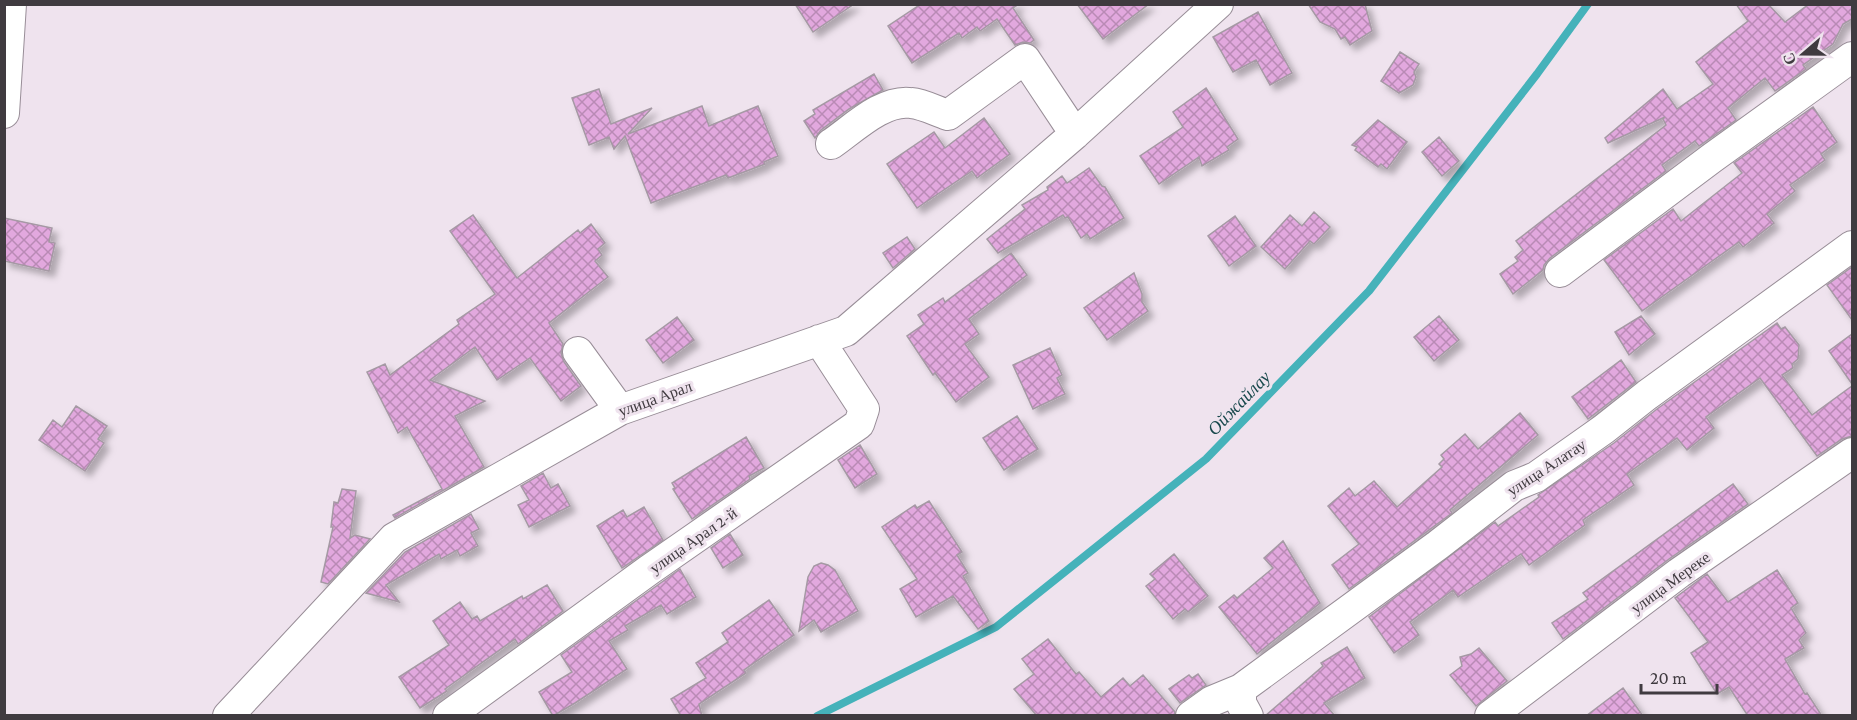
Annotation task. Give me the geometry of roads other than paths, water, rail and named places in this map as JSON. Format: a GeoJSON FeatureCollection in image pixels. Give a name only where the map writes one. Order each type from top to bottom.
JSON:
{"type":"FeatureCollection","features":[{"type":"Feature","properties":{"kind":"street"},"geometry":{"type":"LineString","coordinates":[[5,96],[11,4]]}},
{"type":"Feature","properties":{"kind":"street","name":"улица Арал"},"geometry":{"type":"LineString","coordinates":[[228,716],[394,538],[620,410],[846,331],[1075,134],[1218,4]]}},
{"type":"Feature","properties":{"kind":"street"},"geometry":{"type":"LineString","coordinates":[[1560,272],[1852,57]]}},
{"type":"Feature","properties":{"kind":"street"},"geometry":{"type":"LineString","coordinates":[[831,144],[889,106],[910,102],[948,115],[1025,59],[1075,134]]}},
{"type":"Feature","properties":{"kind":"street","name":"улица Алатау"},"geometry":{"type":"LineString","coordinates":[[1191,716],[1212,701],[1244,702],[1514,486],[1546,470],[1852,246]]}},
{"type":"Feature","properties":{"kind":"street","name":"улица Арал 2-й"},"geometry":{"type":"LineString","coordinates":[[448,716],[649,570],[859,424],[864,410],[819,340]]}},
{"type":"Feature","properties":{"kind":"street"},"geometry":{"type":"LineString","coordinates":[[578,352],[620,410]]}},
{"type":"Feature","properties":{"kind":"street","name":"улица Мереке"},"geometry":{"type":"LineString","coordinates":[[1490,716],[1679,573],[1852,453]]}},
{"type":"Feature","properties":{"kind":"waterway","name":"Ойжайлау"},"geometry":{"type":"LineString","coordinates":[[817,716],[996,627],[1206,459],[1369,291],[1537,74],[1588,4]]}}]}
